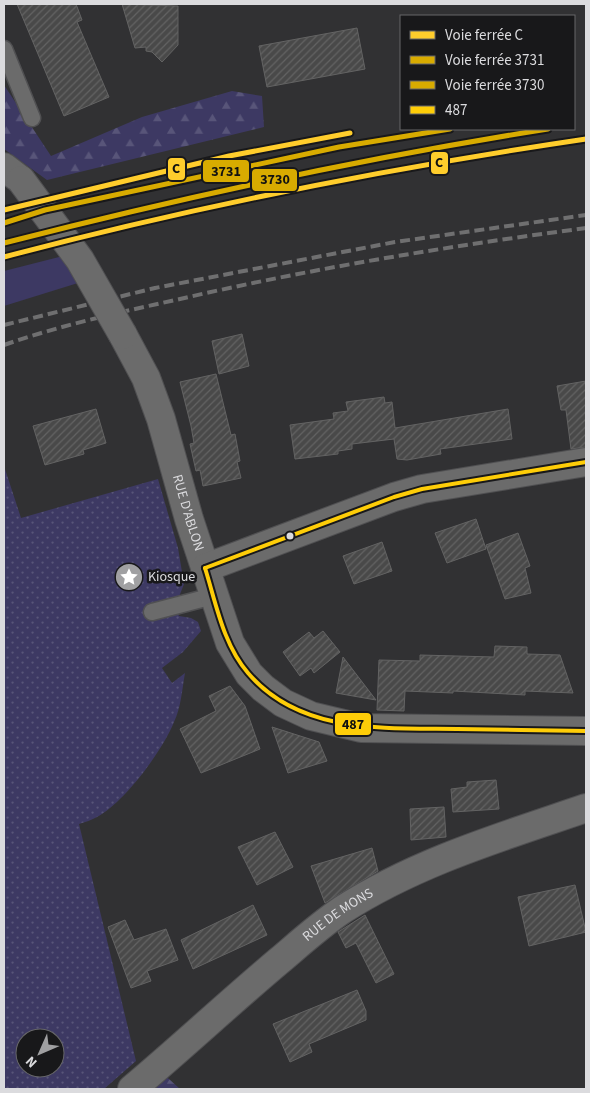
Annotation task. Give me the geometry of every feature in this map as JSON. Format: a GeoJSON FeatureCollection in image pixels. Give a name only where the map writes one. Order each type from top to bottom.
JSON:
{"type":"FeatureCollection","features":[{"type":"Feature","properties":{"kind":"street","name":"RUE D'ABLON"},"geometry":{"type":"LineString","coordinates":[[13,174],[80,260],[146,378],[161,419],[213,596],[230,643],[249,674],[283,703],[311,716],[361,728],[586,731]]}},
{"type":"Feature","properties":{"kind":"street"},"geometry":{"type":"LineString","coordinates":[[205,568],[385,500],[422,489],[586,462]]}},
{"type":"Feature","properties":{"kind":"street","name":"RUE DE MONS"},"geometry":{"type":"LineString","coordinates":[[132,1089],[245,990],[343,910],[381,888],[419,870],[484,843],[586,808]]}},
{"type":"Feature","properties":{"kind":"lane"},"geometry":{"type":"LineString","coordinates":[[4,49],[32,118]]}},
{"type":"Feature","properties":{"kind":"lane"},"geometry":{"type":"LineString","coordinates":[[152,612],[213,596]]}},
{"type":"Feature","properties":{"kind":"green space"},"geometry":{"type":"Polygon","coordinates":[[[4,85],[51,156],[142,117],[232,91],[262,96],[264,127],[47,180],[4,149],[4,85]]]}},
{"type":"Feature","properties":{"kind":"green space"},"geometry":{"type":"Polygon","coordinates":[[[63,256],[78,283],[4,306],[4,271],[63,256]]]}},
{"type":"Feature","properties":{"kind":"green space"},"geometry":{"type":"Polygon","coordinates":[[[4,466],[21,518],[158,479],[178,548],[184,584],[175,607],[179,616],[191,618],[198,622],[201,631],[183,652],[162,668],[172,683],[185,673],[176,716],[169,734],[161,747],[142,775],[119,800],[97,817],[79,824],[136,1061],[104,1089],[4,1089],[4,466]]]}},
{"type":"Feature","properties":{"kind":"green space"},"geometry":{"type":"Polygon","coordinates":[[[159,1070],[180,1089],[137,1089],[159,1070]]]}},
{"type":"Feature","properties":{"kind":"building"},"geometry":{"type":"Polygon","coordinates":[[[17,4],[76,4],[82,20],[77,22],[109,97],[64,116],[17,4]]]}},
{"type":"Feature","properties":{"kind":"building"},"geometry":{"type":"Polygon","coordinates":[[[122,4],[178,6],[178,45],[162,62],[152,52],[146,51],[146,47],[135,48],[122,4]]]}},
{"type":"Feature","properties":{"kind":"building"},"geometry":{"type":"Polygon","coordinates":[[[357,28],[365,69],[267,87],[259,46],[357,28]]]}},
{"type":"Feature","properties":{"kind":"building"},"geometry":{"type":"Polygon","coordinates":[[[242,334],[249,366],[219,374],[212,341],[242,334]]]}},
{"type":"Feature","properties":{"kind":"building"},"geometry":{"type":"Polygon","coordinates":[[[216,374],[231,435],[235,434],[240,461],[237,462],[241,478],[203,486],[200,470],[196,471],[190,444],[194,443],[180,382],[216,374]]]}},
{"type":"Feature","properties":{"kind":"building"},"geometry":{"type":"Polygon","coordinates":[[[586,381],[586,447],[571,449],[566,410],[561,410],[557,386],[586,381]]]}},
{"type":"Feature","properties":{"kind":"building"},"geometry":{"type":"Polygon","coordinates":[[[384,397],[385,403],[392,402],[395,428],[508,409],[512,439],[440,449],[441,454],[407,460],[397,459],[394,439],[352,444],[352,449],[338,451],[338,454],[295,459],[290,425],[334,419],[333,413],[348,411],[346,402],[384,397]]]}},
{"type":"Feature","properties":{"kind":"building"},"geometry":{"type":"Polygon","coordinates":[[[96,409],[106,443],[83,450],[84,454],[45,465],[33,426],[96,409]]]}},
{"type":"Feature","properties":{"kind":"building"},"geometry":{"type":"Polygon","coordinates":[[[476,519],[486,549],[447,563],[435,533],[476,519]]]}},
{"type":"Feature","properties":{"kind":"building"},"geometry":{"type":"Polygon","coordinates":[[[518,533],[530,566],[525,568],[531,593],[505,599],[486,545],[518,533]]]}},
{"type":"Feature","properties":{"kind":"building"},"geometry":{"type":"Polygon","coordinates":[[[382,542],[392,571],[354,584],[343,556],[382,542]]]}},
{"type":"Feature","properties":{"kind":"building"},"geometry":{"type":"Polygon","coordinates":[[[323,631],[340,652],[314,673],[311,668],[300,676],[283,652],[309,632],[314,638],[323,631]]]}},
{"type":"Feature","properties":{"kind":"building"},"geometry":{"type":"Polygon","coordinates":[[[495,646],[527,647],[527,654],[560,655],[573,693],[525,691],[525,695],[453,691],[453,693],[405,691],[404,711],[377,710],[379,660],[420,661],[420,655],[494,657],[495,646]]]}},
{"type":"Feature","properties":{"kind":"building"},"geometry":{"type":"Polygon","coordinates":[[[343,657],[376,700],[336,693],[343,657]]]}},
{"type":"Feature","properties":{"kind":"building"},"geometry":{"type":"Polygon","coordinates":[[[230,686],[245,706],[260,749],[201,773],[180,729],[216,711],[209,696],[230,686]]]}},
{"type":"Feature","properties":{"kind":"building"},"geometry":{"type":"Polygon","coordinates":[[[272,727],[319,742],[327,761],[288,773],[272,727]]]}},
{"type":"Feature","properties":{"kind":"building"},"geometry":{"type":"Polygon","coordinates":[[[496,780],[499,809],[453,812],[451,789],[467,787],[467,782],[496,780]]]}},
{"type":"Feature","properties":{"kind":"building"},"geometry":{"type":"Polygon","coordinates":[[[444,807],[446,837],[411,840],[410,809],[444,807]]]}},
{"type":"Feature","properties":{"kind":"building"},"geometry":{"type":"Polygon","coordinates":[[[275,832],[293,867],[257,885],[238,847],[275,832]]]}},
{"type":"Feature","properties":{"kind":"building"},"geometry":{"type":"Polygon","coordinates":[[[372,848],[378,871],[325,903],[311,866],[372,848]]]}},
{"type":"Feature","properties":{"kind":"building"},"geometry":{"type":"Polygon","coordinates":[[[575,885],[586,932],[529,946],[518,897],[575,885]]]}},
{"type":"Feature","properties":{"kind":"building"},"geometry":{"type":"Polygon","coordinates":[[[253,905],[267,935],[193,969],[181,940],[253,905]]]}},
{"type":"Feature","properties":{"kind":"building"},"geometry":{"type":"Polygon","coordinates":[[[365,915],[394,974],[376,983],[356,943],[346,948],[338,932],[365,915]]]}},
{"type":"Feature","properties":{"kind":"building"},"geometry":{"type":"Polygon","coordinates":[[[125,920],[134,940],[166,929],[178,960],[147,971],[151,981],[131,988],[108,927],[125,920]]]}},
{"type":"Feature","properties":{"kind":"building"},"geometry":{"type":"Polygon","coordinates":[[[357,990],[366,1011],[366,1020],[309,1044],[312,1052],[290,1062],[273,1024],[357,990]]]}},
{"type":"Feature","properties":{"kind":"railway"},"geometry":{"type":"LineString","coordinates":[[4,325],[155,288],[395,242],[586,215]]}},
{"type":"Feature","properties":{"kind":"railway"},"geometry":{"type":"LineString","coordinates":[[4,345],[91,319],[281,277],[433,250],[586,228]]}},
{"type":"Feature","properties":{"kind":"rail line","name":"3731"},"geometry":{"type":"LineString","coordinates":[[4,223],[45,210],[339,147],[444,130]]}},
{"type":"Feature","properties":{"kind":"rail line","name":"3730"},"geometry":{"type":"LineString","coordinates":[[4,243],[207,194],[342,166],[542,130]]}},
{"type":"Feature","properties":{"kind":"rail line","name":"C"},"geometry":{"type":"LineString","coordinates":[[4,210],[229,156],[350,133]]}},
{"type":"Feature","properties":{"kind":"rail line","name":"C"},"geometry":{"type":"LineString","coordinates":[[4,257],[148,221],[294,190],[439,162],[586,139]]}},
{"type":"Feature","properties":{"kind":"transit line","name":"487"},"geometry":{"type":"LineString","coordinates":[[205,568],[394,497],[422,489],[586,462]]}},
{"type":"Feature","properties":{"kind":"transit line","name":"487"},"geometry":{"type":"LineString","coordinates":[[205,568],[221,623],[239,662],[269,693],[292,707],[318,717],[345,724],[373,727],[586,731]]}},
{"type":"Feature","properties":{"kind":"place","name":"Kiosque"},"geometry":{"type":"Point","coordinates":[129,577]}}]}
